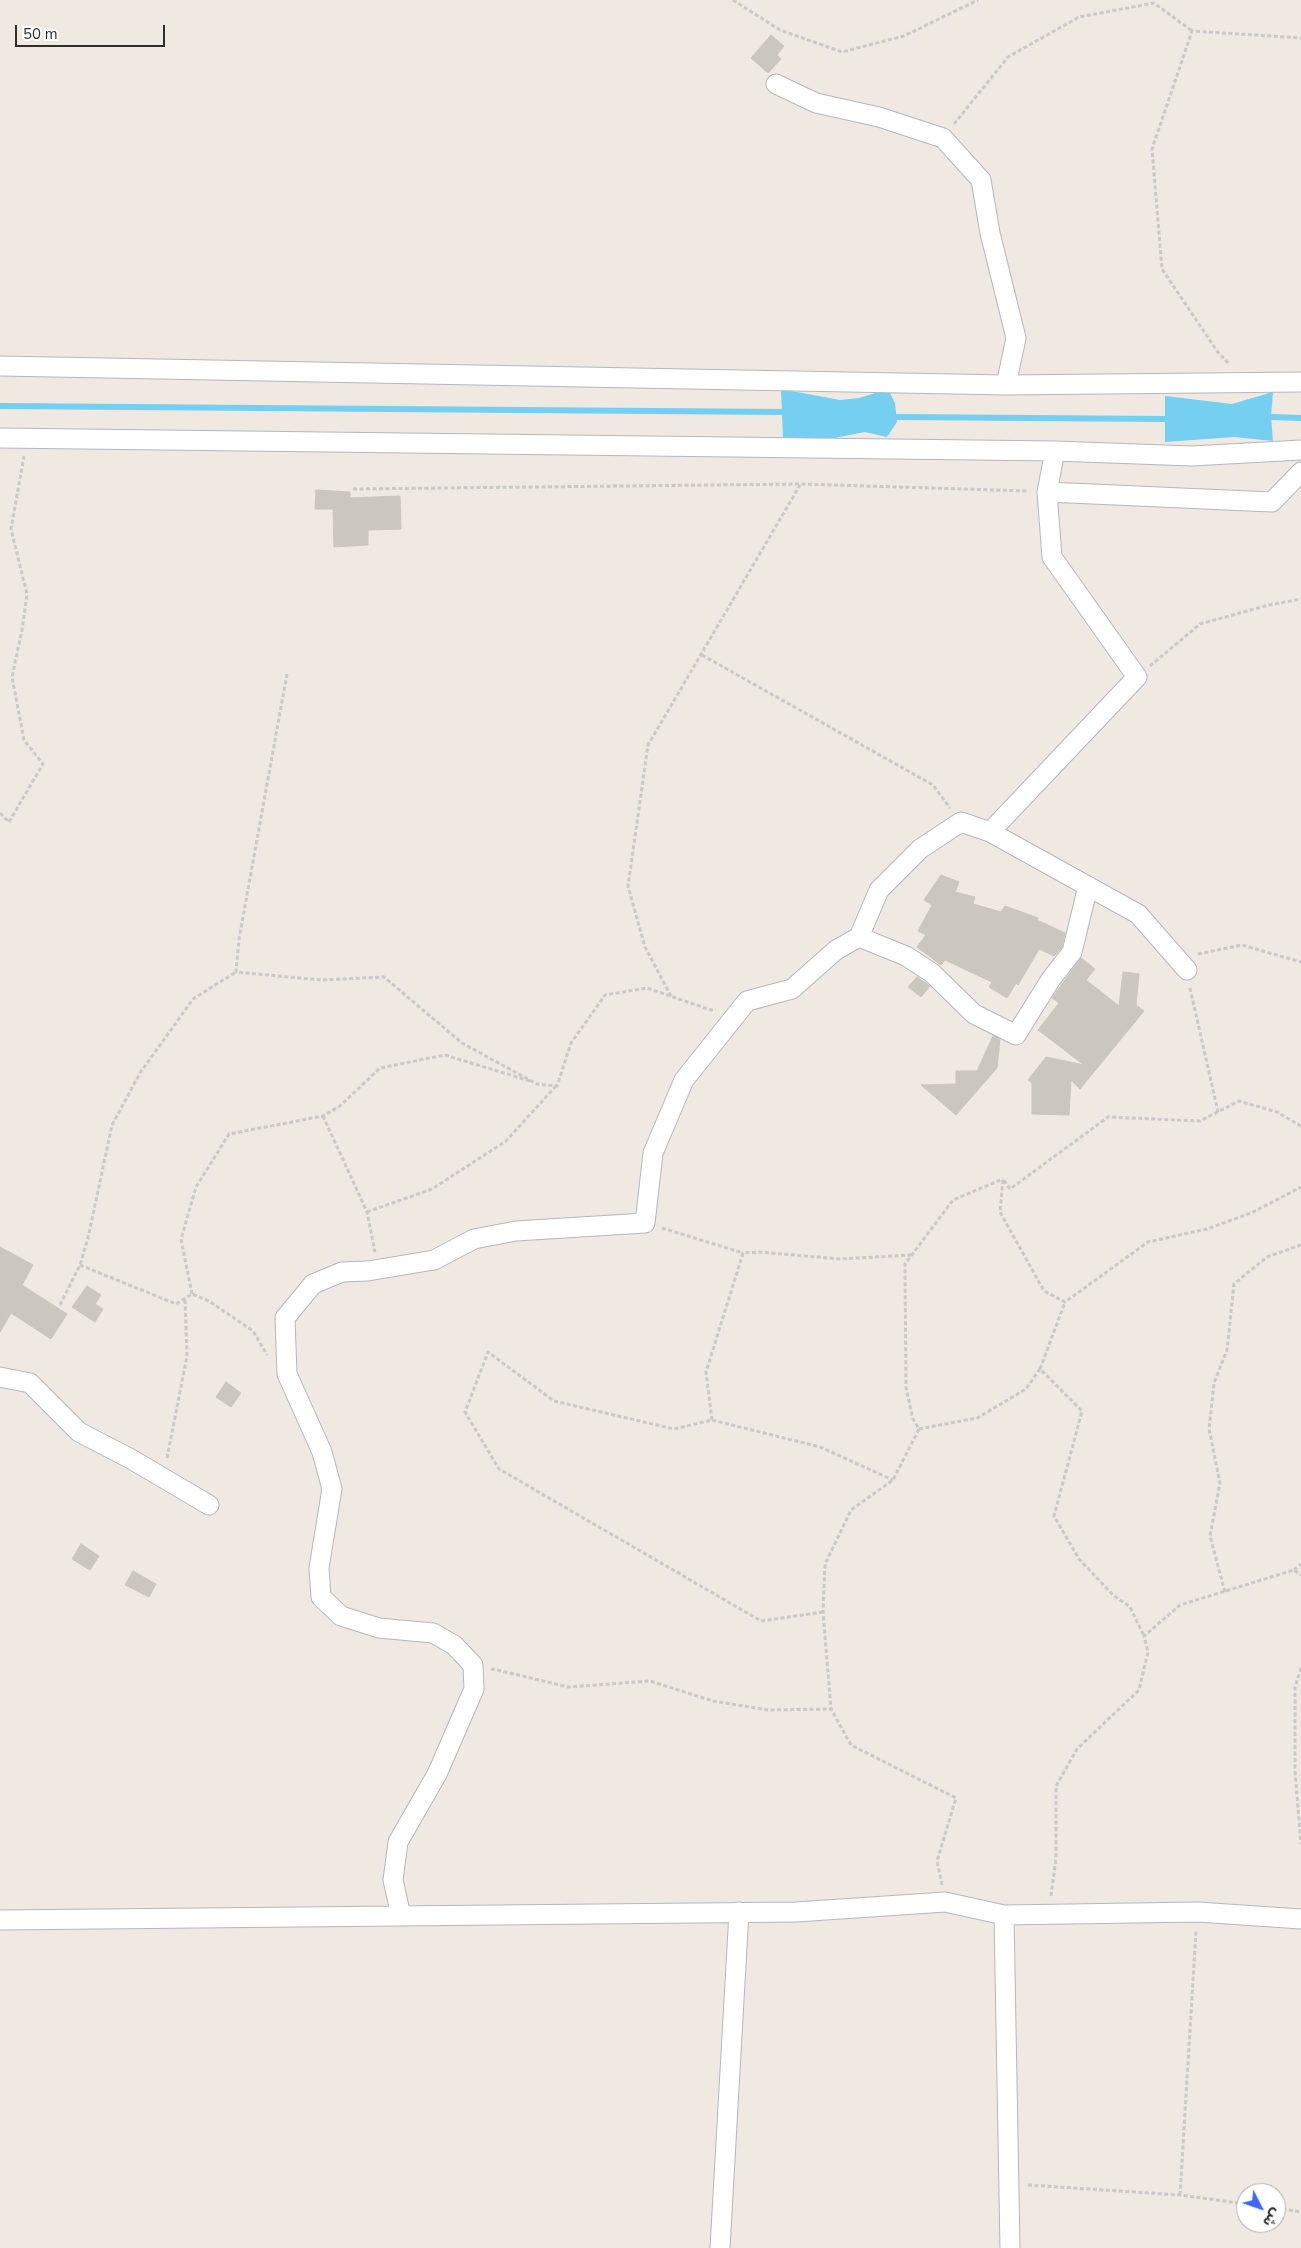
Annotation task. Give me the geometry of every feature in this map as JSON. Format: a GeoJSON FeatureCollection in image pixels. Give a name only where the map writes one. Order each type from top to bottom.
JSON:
{"type":"FeatureCollection","features":[{"type":"Feature","properties":{"kind":"street"},"geometry":{"type":"LineString","coordinates":[[776,84],[816,102],[878,117],[943,138],[981,180],[990,233],[1016,338],[1006,385]]}},
{"type":"Feature","properties":{"kind":"street"},"geometry":{"type":"LineString","coordinates":[[0,366],[1006,385],[1301,382]]}},
{"type":"Feature","properties":{"kind":"street"},"geometry":{"type":"LineString","coordinates":[[0,438],[1054,451],[1192,456],[1301,450]]}},
{"type":"Feature","properties":{"kind":"street"},"geometry":{"type":"LineString","coordinates":[[990,832],[1137,677],[1052,557],[1047,492],[1054,451]]}},
{"type":"Feature","properties":{"kind":"street"},"geometry":{"type":"LineString","coordinates":[[1047,492],[1272,502],[1301,472]]}},
{"type":"Feature","properties":{"kind":"street"},"geometry":{"type":"LineString","coordinates":[[401,1916],[393,1880],[398,1842],[437,1774],[474,1689],[473,1665],[454,1645],[433,1633],[379,1628],[341,1616],[321,1597],[319,1568],[332,1489],[322,1452],[287,1374],[285,1318],[314,1284],[342,1272],[379,1270],[434,1260],[474,1239],[516,1231],[645,1223],[654,1153],[684,1080],[747,1001],[792,989],[836,950],[859,938],[879,890],[920,849],[961,822],[990,832],[1138,914],[1187,970]]}},
{"type":"Feature","properties":{"kind":"street"},"geometry":{"type":"LineString","coordinates":[[859,938],[906,956],[932,973],[974,1014],[1016,1035],[1051,979],[1072,952],[1088,886]]}},
{"type":"Feature","properties":{"kind":"street"},"geometry":{"type":"LineString","coordinates":[[0,1377],[30,1383],[79,1432],[209,1505]]}},
{"type":"Feature","properties":{"kind":"street"},"geometry":{"type":"LineString","coordinates":[[0,1920],[796,1912],[945,1902],[1004,1915],[1198,1912],[1301,1919]]}},
{"type":"Feature","properties":{"kind":"street"},"geometry":{"type":"LineString","coordinates":[[720,2248],[739,1912]]}},
{"type":"Feature","properties":{"kind":"street"},"geometry":{"type":"LineString","coordinates":[[1004,1915],[1010,2248]]}},
{"type":"Feature","properties":{"kind":"path"},"geometry":{"type":"LineString","coordinates":[[733,0],[780,30],[842,52],[904,36],[978,0]]}},
{"type":"Feature","properties":{"kind":"path"},"geometry":{"type":"LineString","coordinates":[[943,138],[1008,57],[1078,17],[1154,3],[1192,31],[1301,38]]}},
{"type":"Feature","properties":{"kind":"path"},"geometry":{"type":"LineString","coordinates":[[1192,31],[1152,149],[1162,268],[1217,351],[1247,382]]}},
{"type":"Feature","properties":{"kind":"path"},"geometry":{"type":"LineString","coordinates":[[0,813],[9,822],[43,764],[24,740],[12,677],[22,630],[26,594],[11,529],[19,477],[29,438]]}},
{"type":"Feature","properties":{"kind":"path"},"geometry":{"type":"LineString","coordinates":[[353,489],[801,484],[1047,492]]}},
{"type":"Feature","properties":{"kind":"path"},"geometry":{"type":"LineString","coordinates":[[672,996],[645,948],[628,886],[648,746],[801,484]]}},
{"type":"Feature","properties":{"kind":"path"},"geometry":{"type":"LineString","coordinates":[[1137,677],[1200,624],[1269,605],[1301,599]]}},
{"type":"Feature","properties":{"kind":"path"},"geometry":{"type":"LineString","coordinates":[[702,655],[933,785],[961,822]]}},
{"type":"Feature","properties":{"kind":"path"},"geometry":{"type":"LineString","coordinates":[[236,972],[239,939],[287,674]]}},
{"type":"Feature","properties":{"kind":"path"},"geometry":{"type":"LineString","coordinates":[[1218,1112],[1201,1043],[1187,970],[1198,953],[1242,945],[1301,962]]}},
{"type":"Feature","properties":{"kind":"path"},"geometry":{"type":"LineString","coordinates":[[60,1305],[80,1265],[112,1124],[140,1073],[194,999],[236,972],[321,980],[384,977],[462,1043],[537,1084]]}},
{"type":"Feature","properties":{"kind":"path"},"geometry":{"type":"LineString","coordinates":[[368,1212],[432,1189],[506,1142],[556,1086],[571,1043],[605,995],[647,988],[711,1010],[747,1001]]}},
{"type":"Feature","properties":{"kind":"path"},"geometry":{"type":"LineString","coordinates":[[192,1294],[181,1239],[196,1186],[229,1134],[323,1116],[340,1106],[380,1068],[445,1055],[537,1084],[556,1086]]}},
{"type":"Feature","properties":{"kind":"path"},"geometry":{"type":"LineString","coordinates":[[1003,1179],[1010,1189],[1108,1117],[1200,1122],[1239,1101],[1277,1112],[1301,1126]]}},
{"type":"Feature","properties":{"kind":"path"},"geometry":{"type":"LineString","coordinates":[[323,1116],[368,1212],[379,1270]]}},
{"type":"Feature","properties":{"kind":"path"},"geometry":{"type":"LineString","coordinates":[[919,1429],[912,1419],[906,1388],[905,1264],[954,1200],[1003,1179]]}},
{"type":"Feature","properties":{"kind":"path"},"geometry":{"type":"LineString","coordinates":[[1003,1179],[1000,1212],[1044,1291],[1066,1302]]}},
{"type":"Feature","properties":{"kind":"path"},"geometry":{"type":"LineString","coordinates":[[919,1429],[976,1418],[1026,1389],[1040,1369],[1066,1302],[1148,1242],[1207,1229],[1251,1213],[1301,1187]]}},
{"type":"Feature","properties":{"kind":"path"},"geometry":{"type":"LineString","coordinates":[[645,1223],[743,1253],[760,1252],[840,1259],[912,1255]]}},
{"type":"Feature","properties":{"kind":"path"},"geometry":{"type":"LineString","coordinates":[[1225,1592],[1217,1571],[1210,1536],[1220,1483],[1209,1429],[1214,1383],[1226,1350],[1234,1284],[1267,1256],[1301,1245]]}},
{"type":"Feature","properties":{"kind":"path"},"geometry":{"type":"LineString","coordinates":[[712,1420],[706,1372],[743,1253]]}},
{"type":"Feature","properties":{"kind":"path"},"geometry":{"type":"LineString","coordinates":[[80,1265],[176,1304],[192,1294]]}},
{"type":"Feature","properties":{"kind":"path"},"geometry":{"type":"LineString","coordinates":[[192,1294],[210,1301],[253,1331],[271,1361],[286,1359]]}},
{"type":"Feature","properties":{"kind":"path"},"geometry":{"type":"LineString","coordinates":[[163,1478],[187,1356],[185,1299]]}},
{"type":"Feature","properties":{"kind":"path"},"geometry":{"type":"LineString","coordinates":[[823,1612],[761,1621],[499,1469],[465,1412],[488,1352],[554,1401],[674,1429],[712,1420],[820,1447],[893,1480]]}},
{"type":"Feature","properties":{"kind":"path"},"geometry":{"type":"LineString","coordinates":[[1040,1369],[1082,1411],[1054,1516],[1079,1559],[1113,1595],[1130,1607],[1144,1636],[1148,1652],[1139,1690],[1076,1749],[1056,1786],[1056,1858],[1048,1914]]}},
{"type":"Feature","properties":{"kind":"path"},"geometry":{"type":"LineString","coordinates":[[919,1429],[893,1480],[851,1510],[825,1564],[823,1612],[831,1709],[851,1746],[956,1798],[937,1861],[945,1902]]}},
{"type":"Feature","properties":{"kind":"path"},"geometry":{"type":"LineString","coordinates":[[1144,1636],[1180,1606],[1294,1570],[1301,1564]]}},
{"type":"Feature","properties":{"kind":"path"},"geometry":{"type":"LineString","coordinates":[[1294,1570],[1301,1575]]}},
{"type":"Feature","properties":{"kind":"path"},"geometry":{"type":"LineString","coordinates":[[1301,1668],[1295,1687],[1295,1771],[1301,1844]]}},
{"type":"Feature","properties":{"kind":"path"},"geometry":{"type":"LineString","coordinates":[[474,1680],[493,1669],[568,1687],[650,1681],[713,1701],[768,1710],[831,1709]]}},
{"type":"Feature","properties":{"kind":"path"},"geometry":{"type":"LineString","coordinates":[[1180,2195],[1198,1912]]}},
{"type":"Feature","properties":{"kind":"path"},"geometry":{"type":"LineString","coordinates":[[1010,2184],[1180,2195],[1236,2203]]}},
{"type":"Feature","properties":{"kind":"path"},"geometry":{"type":"LineString","coordinates":[[1286,2210],[1301,2212]]}},
{"type":"Feature","properties":{"kind":"water"},"geometry":{"type":"Polygon","coordinates":[[[781,389],[840,400],[859,398],[888,389],[895,403],[897,422],[887,437],[865,432],[824,440],[783,438],[781,389]]]}},
{"type":"Feature","properties":{"kind":"water"},"geometry":{"type":"Polygon","coordinates":[[[1273,392],[1271,417],[1273,441],[1234,437],[1165,442],[1165,396],[1232,404],[1273,392]]]}},
{"type":"Feature","properties":{"kind":"building"},"geometry":{"type":"Polygon","coordinates":[[[771,35],[784,46],[777,55],[781,59],[768,73],[751,58],[771,35]]]}},
{"type":"Feature","properties":{"kind":"building"},"geometry":{"type":"Polygon","coordinates":[[[316,490],[350,492],[350,498],[400,496],[401,529],[368,530],[368,545],[334,547],[333,509],[315,509],[316,490]]]}},
{"type":"Feature","properties":{"kind":"building"},"geometry":{"type":"Polygon","coordinates":[[[941,875],[959,882],[955,892],[975,897],[973,904],[1001,912],[1005,906],[1038,918],[1037,920],[1065,933],[1062,947],[1054,956],[1039,949],[1018,985],[1016,983],[1007,998],[989,987],[992,982],[945,960],[941,965],[917,947],[926,935],[918,931],[932,905],[924,900],[941,875]]]}},
{"type":"Feature","properties":{"kind":"building"},"geometry":{"type":"Polygon","coordinates":[[[1081,958],[1095,969],[1086,980],[1119,1006],[1123,972],[1139,974],[1136,1005],[1144,1011],[1080,1089],[1071,1080],[1069,1115],[1032,1114],[1032,1083],[1028,1080],[1046,1057],[1084,1065],[1038,1030],[1059,1003],[1052,998],[1081,958]]]}},
{"type":"Feature","properties":{"kind":"building"},"geometry":{"type":"Polygon","coordinates":[[[917,977],[930,986],[921,997],[908,987],[917,977]]]}},
{"type":"Feature","properties":{"kind":"building"},"geometry":{"type":"Polygon","coordinates":[[[993,1036],[1000,1039],[997,1068],[956,1115],[921,1085],[956,1084],[956,1071],[977,1071],[993,1036]]]}},
{"type":"Feature","properties":{"kind":"building"},"geometry":{"type":"Polygon","coordinates":[[[0,1247],[33,1265],[22,1285],[67,1314],[51,1339],[11,1313],[0,1332],[0,1247]]]}},
{"type":"Feature","properties":{"kind":"building"},"geometry":{"type":"Polygon","coordinates":[[[87,1286],[101,1295],[95,1304],[103,1309],[95,1322],[72,1307],[87,1286]]]}},
{"type":"Feature","properties":{"kind":"building"},"geometry":{"type":"Polygon","coordinates":[[[226,1382],[241,1393],[231,1407],[216,1397],[226,1382]]]}},
{"type":"Feature","properties":{"kind":"building"},"geometry":{"type":"Polygon","coordinates":[[[81,1544],[99,1556],[90,1570],[72,1559],[81,1544]]]}},
{"type":"Feature","properties":{"kind":"building"},"geometry":{"type":"Polygon","coordinates":[[[133,1571],[156,1584],[149,1597],[125,1585],[133,1571]]]}},
{"type":"Feature","properties":{"kind":"waterway"},"geometry":{"type":"LineString","coordinates":[[0,406],[782,412]]}},
{"type":"Feature","properties":{"kind":"waterway"},"geometry":{"type":"LineString","coordinates":[[896,417],[1164,419]]}},
{"type":"Feature","properties":{"kind":"waterway"},"geometry":{"type":"LineString","coordinates":[[1271,417],[1301,418]]}}]}
